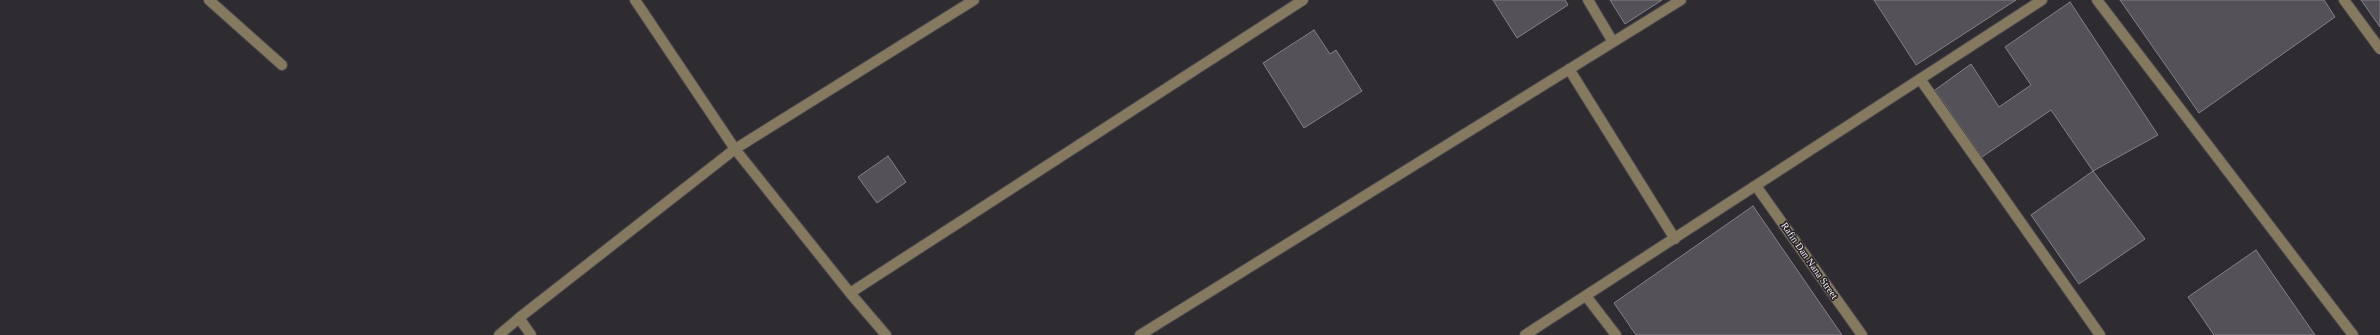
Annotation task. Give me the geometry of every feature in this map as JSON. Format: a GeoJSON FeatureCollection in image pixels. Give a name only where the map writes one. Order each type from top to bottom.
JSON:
{"type":"FeatureCollection","features":[{"type":"Feature","properties":{"kind":"street"},"geometry":{"type":"LineString","coordinates":[[209,0],[282,65]]}},
{"type":"Feature","properties":{"kind":"street"},"geometry":{"type":"LineString","coordinates":[[635,0],[735,149],[850,293],[886,335]]}},
{"type":"Feature","properties":{"kind":"street"},"geometry":{"type":"LineString","coordinates":[[499,335],[735,149],[974,0]]}},
{"type":"Feature","properties":{"kind":"street"},"geometry":{"type":"LineString","coordinates":[[850,293],[1303,0]]}},
{"type":"Feature","properties":{"kind":"street"},"geometry":{"type":"LineString","coordinates":[[1588,0],[1614,42]]}},
{"type":"Feature","properties":{"kind":"street"},"geometry":{"type":"LineString","coordinates":[[1140,335],[1681,0]]}},
{"type":"Feature","properties":{"kind":"street"},"geometry":{"type":"LineString","coordinates":[[1525,335],[2042,0]]}},
{"type":"Feature","properties":{"kind":"street"},"geometry":{"type":"LineString","coordinates":[[2097,0],[2353,335]]}},
{"type":"Feature","properties":{"kind":"street"},"geometry":{"type":"LineString","coordinates":[[2344,0],[2380,49]]}},
{"type":"Feature","properties":{"kind":"street"},"geometry":{"type":"LineString","coordinates":[[1570,69],[1674,239]]}},
{"type":"Feature","properties":{"kind":"street"},"geometry":{"type":"LineString","coordinates":[[1920,79],[2100,335]]}},
{"type":"Feature","properties":{"kind":"street","name":"Rafin Dan Nana Street"},"geometry":{"type":"LineString","coordinates":[[1756,186],[1862,335]]}},
{"type":"Feature","properties":{"kind":"street"},"geometry":{"type":"LineString","coordinates":[[1586,296],[1616,335]]}},
{"type":"Feature","properties":{"kind":"street"},"geometry":{"type":"LineString","coordinates":[[519,318],[532,335]]}},
{"type":"Feature","properties":{"kind":"building"},"geometry":{"type":"Polygon","coordinates":[[[1493,0],[1565,0],[1568,5],[1517,38],[1493,0]]]}},
{"type":"Feature","properties":{"kind":"building"},"geometry":{"type":"Polygon","coordinates":[[[1610,0],[1662,0],[1625,24],[1610,0]]]}},
{"type":"Feature","properties":{"kind":"building"},"geometry":{"type":"Polygon","coordinates":[[[1874,0],[2016,0],[1916,65],[1874,0]]]}},
{"type":"Feature","properties":{"kind":"building"},"geometry":{"type":"Polygon","coordinates":[[[2120,0],[2324,0],[2335,17],[2199,113],[2120,0]]]}},
{"type":"Feature","properties":{"kind":"building"},"geometry":{"type":"Polygon","coordinates":[[[2361,0],[2380,0],[2380,27],[2361,0]]]}},
{"type":"Feature","properties":{"kind":"building"},"geometry":{"type":"Polygon","coordinates":[[[2070,2],[2158,135],[2093,171],[2051,110],[1982,157],[1935,90],[1971,64],[1999,107],[2031,85],[2005,47],[2070,2]]]}},
{"type":"Feature","properties":{"kind":"building"},"geometry":{"type":"Polygon","coordinates":[[[1314,30],[1330,54],[1336,50],[1362,91],[1304,128],[1263,63],[1314,30]]]}},
{"type":"Feature","properties":{"kind":"building"},"geometry":{"type":"Polygon","coordinates":[[[888,156],[906,182],[877,203],[858,177],[888,156]]]}},
{"type":"Feature","properties":{"kind":"building"},"geometry":{"type":"Polygon","coordinates":[[[2093,171],[2145,239],[2079,284],[2031,215],[2093,171]]]}},
{"type":"Feature","properties":{"kind":"building"},"geometry":{"type":"Polygon","coordinates":[[[1753,206],[1842,335],[1636,335],[1614,303],[1753,206]]]}},
{"type":"Feature","properties":{"kind":"building"},"geometry":{"type":"Polygon","coordinates":[[[2256,250],[2315,335],[2214,335],[2188,297],[2256,250]]]}}]}
